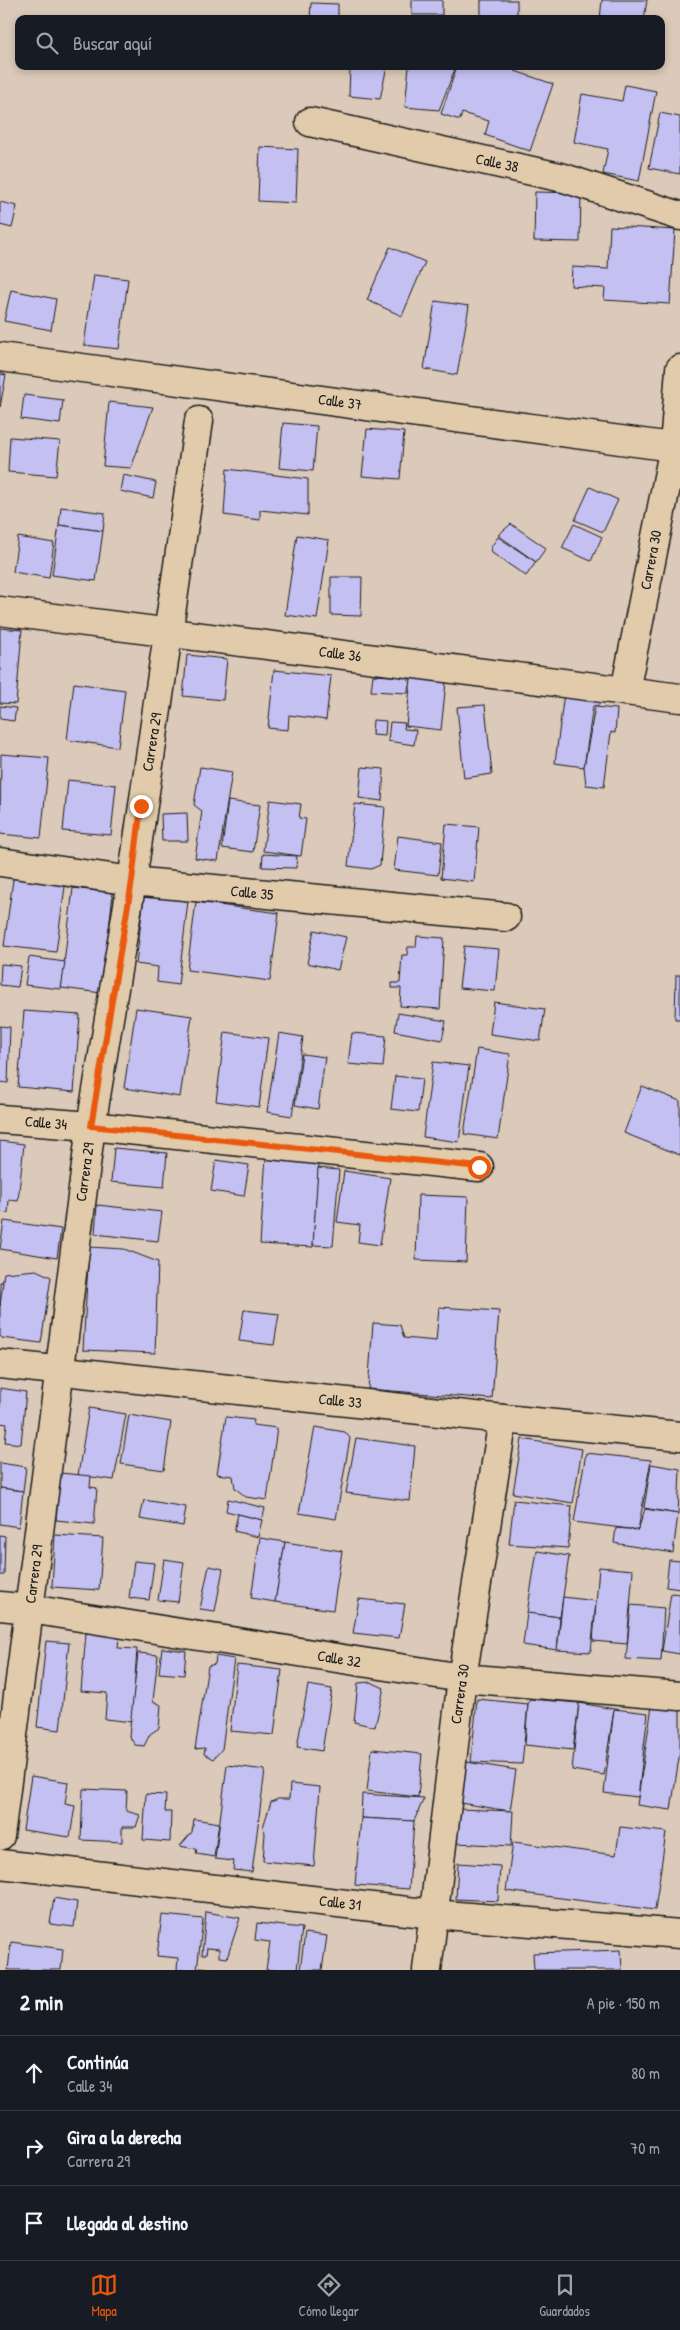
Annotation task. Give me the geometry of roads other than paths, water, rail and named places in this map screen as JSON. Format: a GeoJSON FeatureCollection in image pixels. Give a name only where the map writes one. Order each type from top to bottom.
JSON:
{"type":"FeatureCollection","features":[{"type":"Feature","properties":{"kind":"street","name":"Calle 38"},"geometry":{"type":"LineString","coordinates":[[310,122],[564,178],[680,216]]}},
{"type":"Feature","properties":{"kind":"street","name":"Calle 37"},"geometry":{"type":"LineString","coordinates":[[0,358],[677,447]]}},
{"type":"Feature","properties":{"kind":"street","name":"Carrera 30"},"geometry":{"type":"LineString","coordinates":[[625,691],[677,447],[680,369]]}},
{"type":"Feature","properties":{"kind":"street","name":"Carrera 29"},"geometry":{"type":"LineString","coordinates":[[0,1836],[91,1126],[132,881],[136,837],[169,632],[199,421]]}},
{"type":"Feature","properties":{"kind":"street","name":"Calle 36"},"geometry":{"type":"LineString","coordinates":[[0,611],[680,698]]}},
{"type":"Feature","properties":{"kind":"street","name":"Calle 35"},"geometry":{"type":"LineString","coordinates":[[0,862],[132,881],[506,917]]}},
{"type":"Feature","properties":{"kind":"street","name":"Calle 34"},"geometry":{"type":"LineString","coordinates":[[0,1119],[91,1126],[479,1167]]}},
{"type":"Feature","properties":{"kind":"street","name":"Calle 33"},"geometry":{"type":"LineString","coordinates":[[0,1364],[503,1419],[680,1436]]}},
{"type":"Feature","properties":{"kind":"street","name":"Carrera 30"},"geometry":{"type":"LineString","coordinates":[[427,1970],[462,1678],[503,1419]]}},
{"type":"Feature","properties":{"kind":"street","name":"Calle 32"},"geometry":{"type":"LineString","coordinates":[[0,1606],[30,1609],[462,1678],[680,1696]]}},
{"type":"Feature","properties":{"kind":"street","name":"Calle 31"},"geometry":{"type":"LineString","coordinates":[[0,1864],[433,1914],[680,1934]]}}]}
